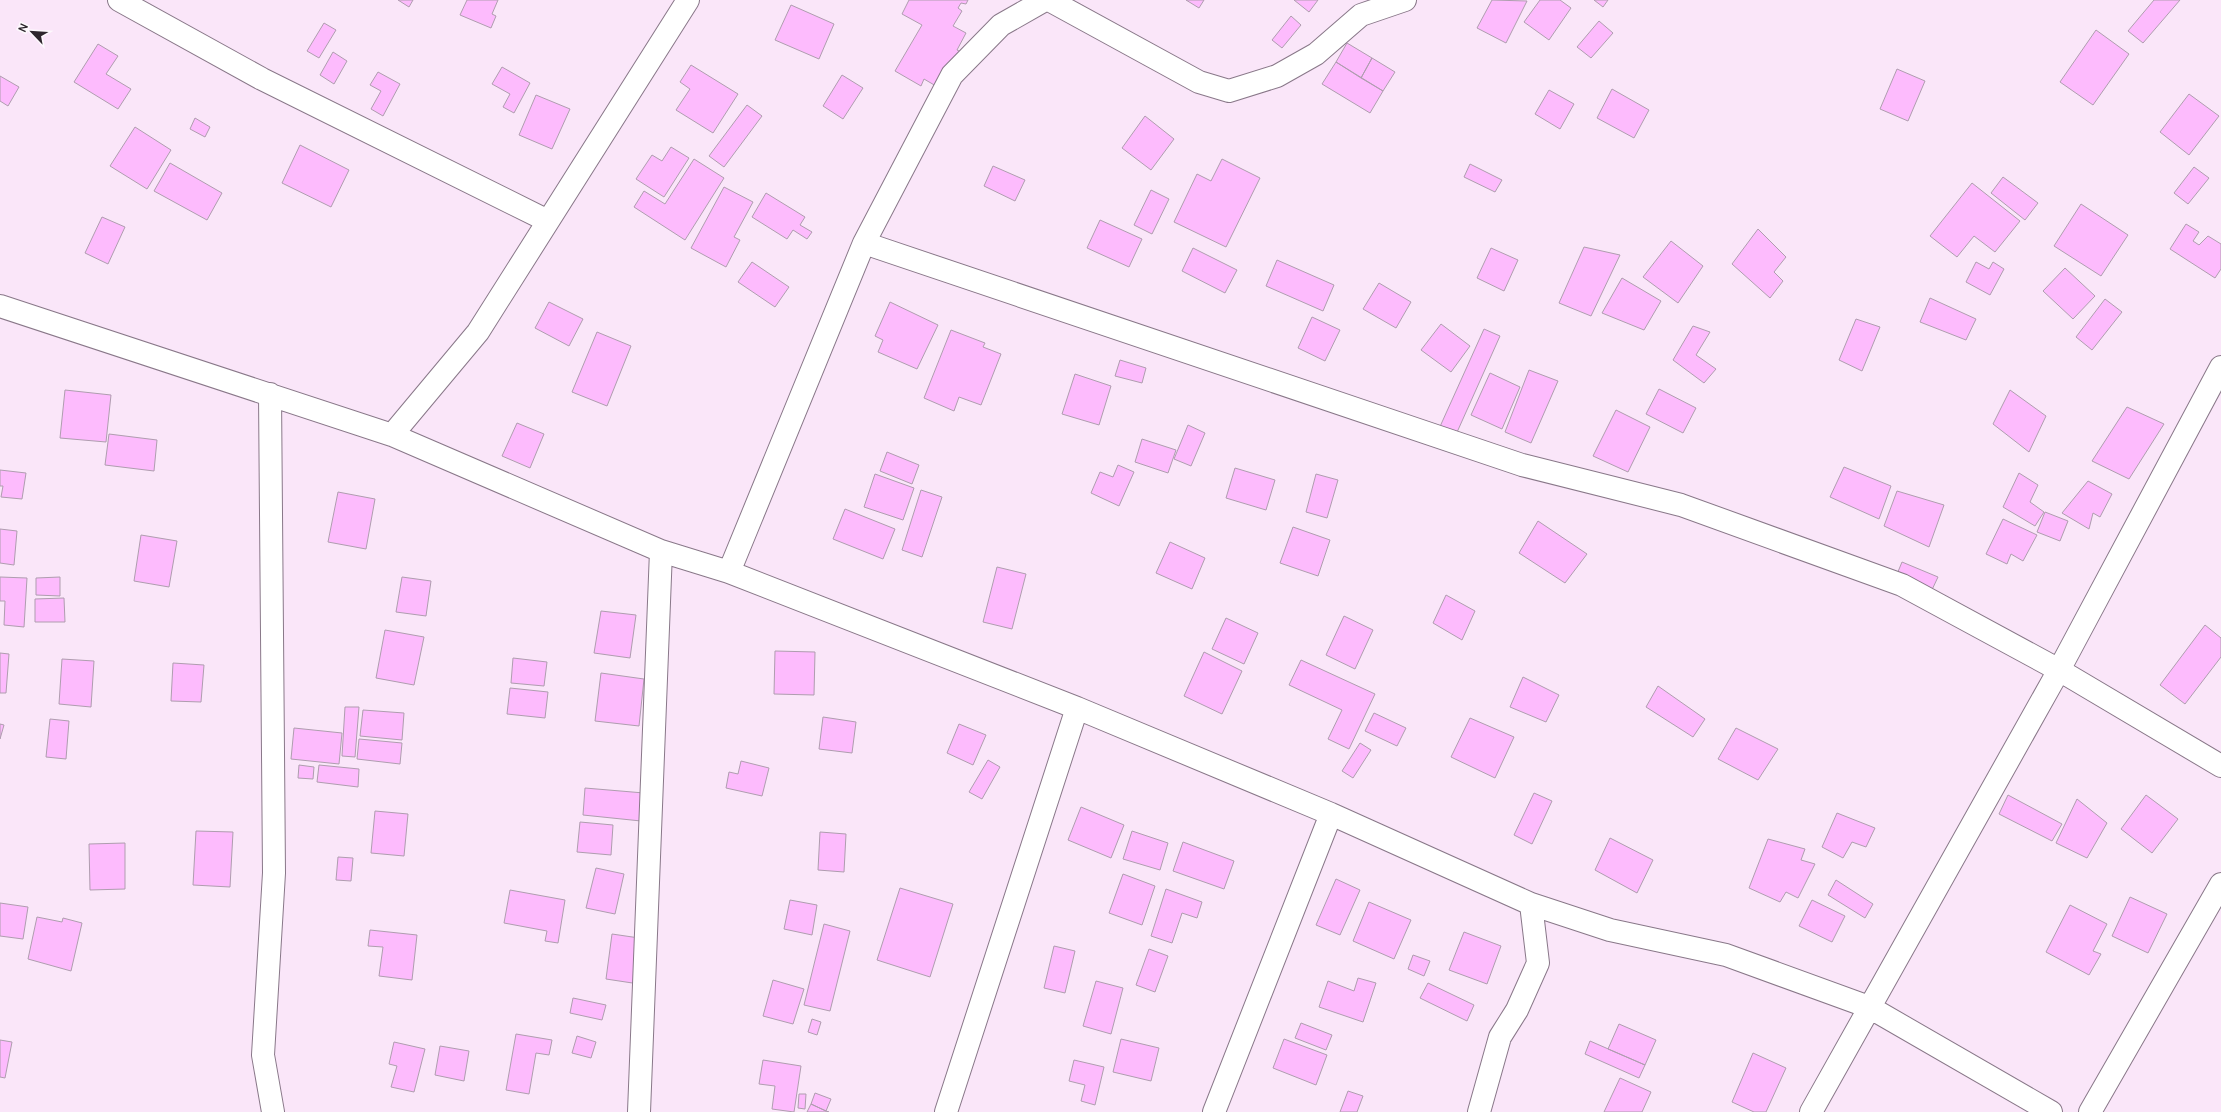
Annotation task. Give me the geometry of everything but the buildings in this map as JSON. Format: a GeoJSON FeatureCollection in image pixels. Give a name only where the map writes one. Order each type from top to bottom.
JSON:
{"type":"FeatureCollection","features":[{"type":"Feature","properties":{"kind":"street"},"geometry":{"type":"LineString","coordinates":[[119,0],[262,79],[548,221]]}},
{"type":"Feature","properties":{"kind":"street"},"geometry":{"type":"LineString","coordinates":[[392,435],[478,332],[688,0]]}},
{"type":"Feature","properties":{"kind":"street"},"geometry":{"type":"LineString","coordinates":[[729,572],[864,243],[952,75],[1001,25],[1045,0]]}},
{"type":"Feature","properties":{"kind":"street"},"geometry":{"type":"LineString","coordinates":[[1049,0],[1199,82],[1229,91],[1277,76],[1316,54],[1361,15],[1405,0]]}},
{"type":"Feature","properties":{"kind":"street"},"geometry":{"type":"LineString","coordinates":[[864,243],[1522,465],[1681,505],[1902,585],[2058,670],[2221,766]]}},
{"type":"Feature","properties":{"kind":"street"},"geometry":{"type":"LineString","coordinates":[[0,306],[392,435],[661,551],[729,572],[1077,708],[1331,814],[1531,904],[1610,930],[1726,955],[1869,1006],[2051,1112]]}},
{"type":"Feature","properties":{"kind":"street"},"geometry":{"type":"LineString","coordinates":[[1811,1112],[2058,670],[2221,367]]}},
{"type":"Feature","properties":{"kind":"street"},"geometry":{"type":"LineString","coordinates":[[270,394],[274,873],[263,1055],[273,1112]]}},
{"type":"Feature","properties":{"kind":"street"},"geometry":{"type":"LineString","coordinates":[[639,1112],[661,551]]}},
{"type":"Feature","properties":{"kind":"street"},"geometry":{"type":"LineString","coordinates":[[946,1112],[1077,708]]}},
{"type":"Feature","properties":{"kind":"street"},"geometry":{"type":"LineString","coordinates":[[1214,1112],[1331,814]]}},
{"type":"Feature","properties":{"kind":"street"},"geometry":{"type":"LineString","coordinates":[[2090,1112],[2221,884]]}},
{"type":"Feature","properties":{"kind":"street"},"geometry":{"type":"LineString","coordinates":[[1479,1112],[1500,1037],[1517,1010],[1538,963],[1531,904]]}}]}
